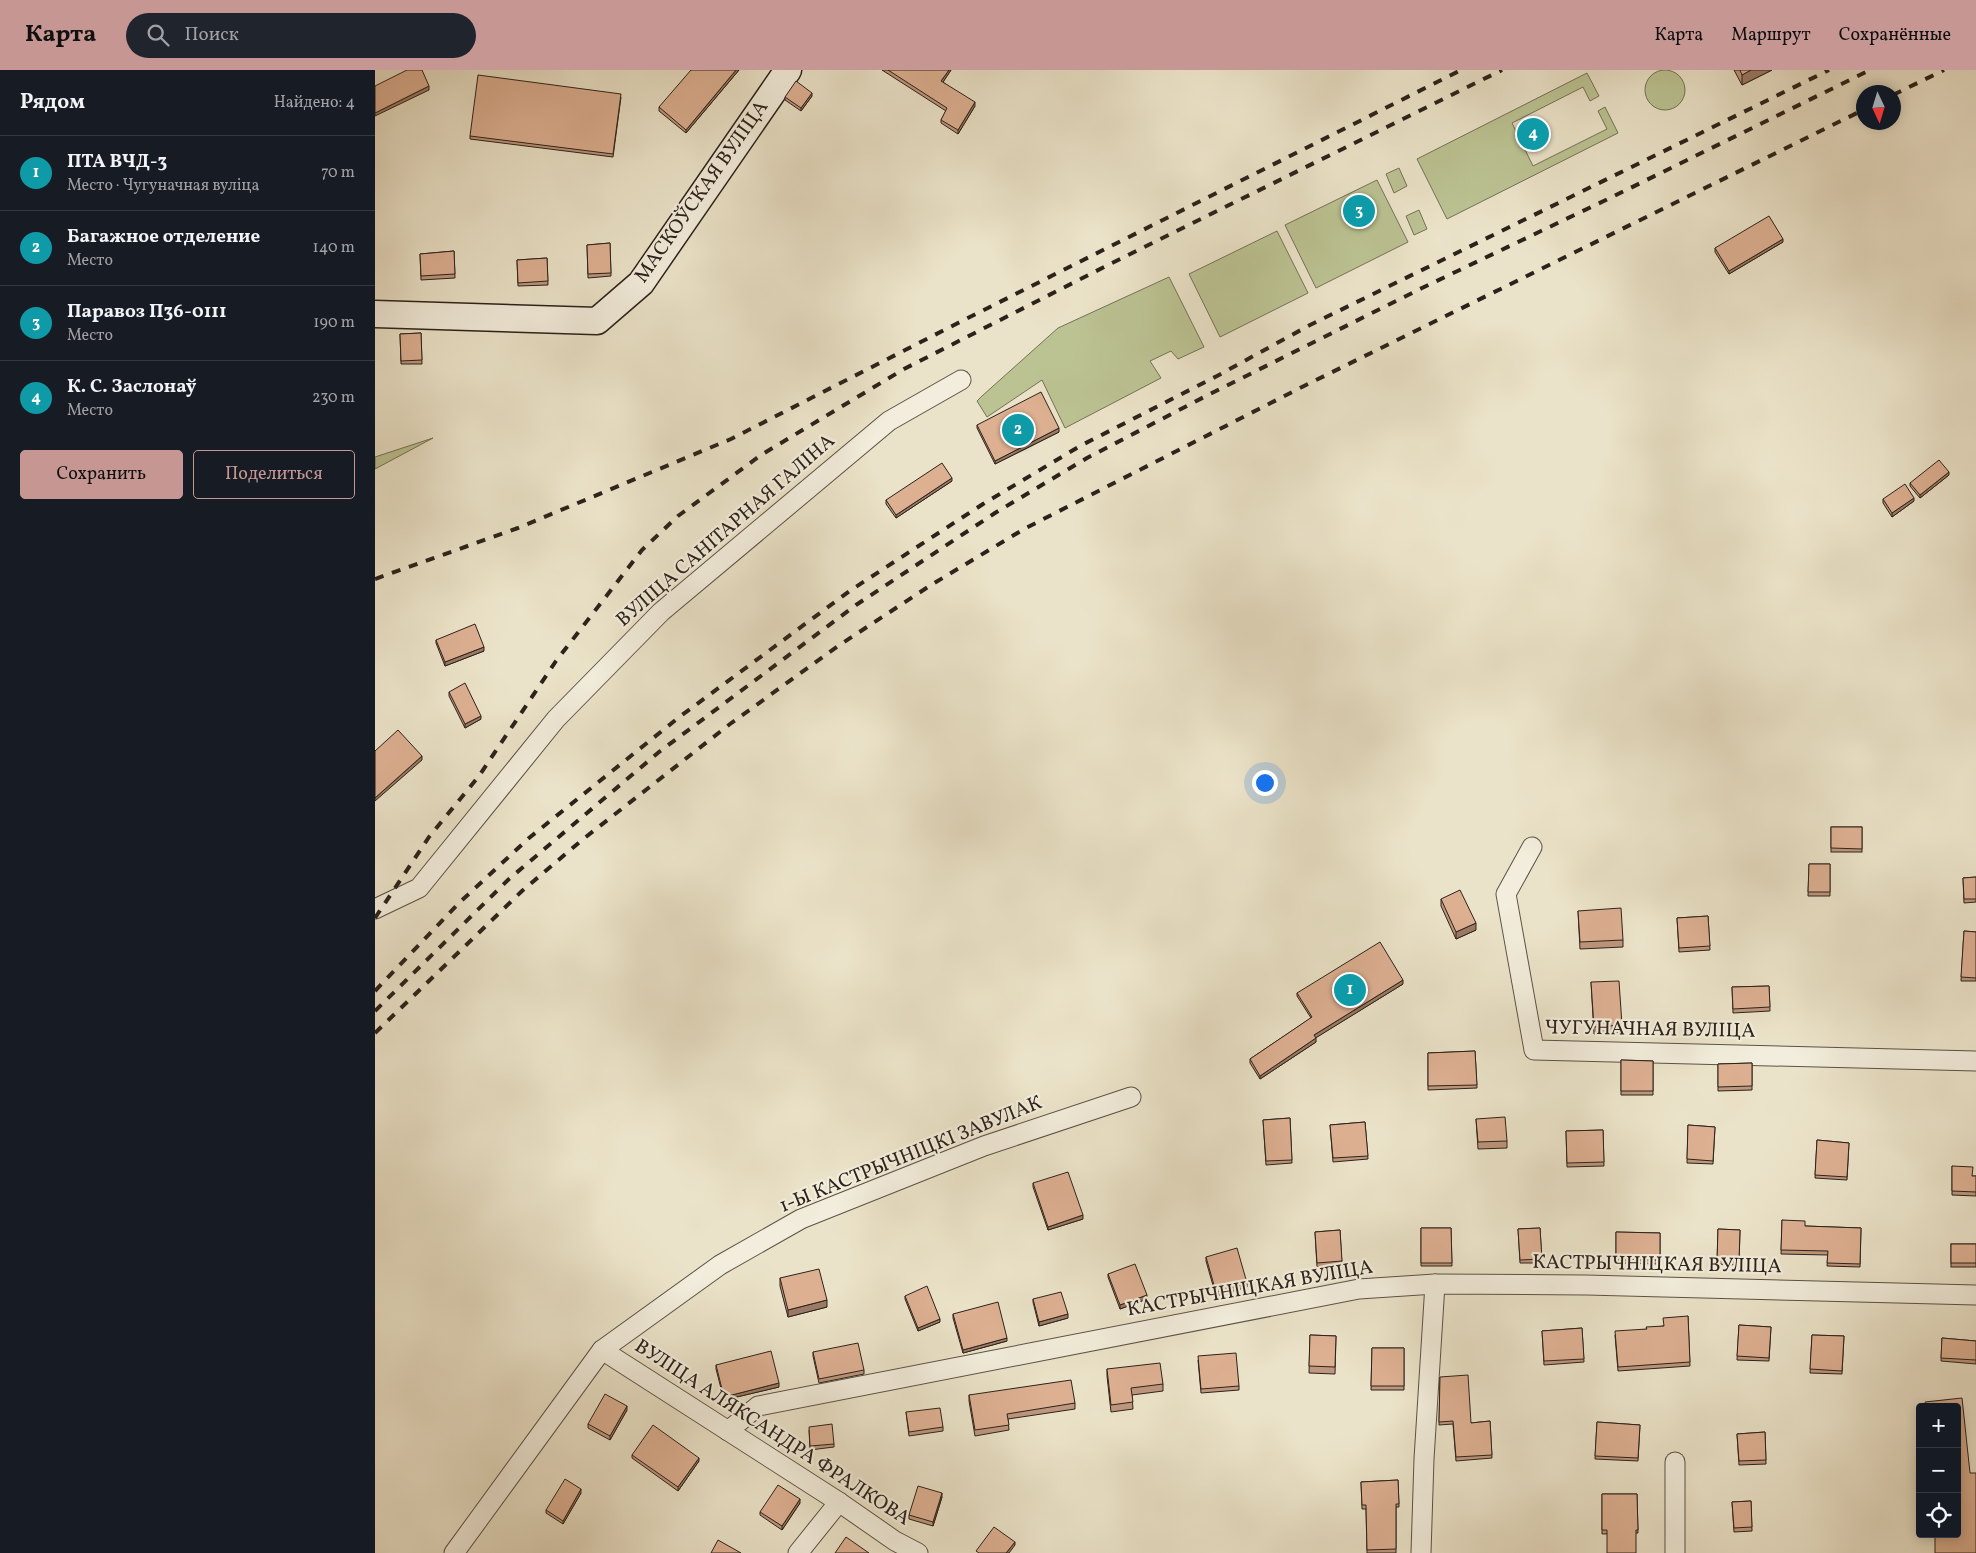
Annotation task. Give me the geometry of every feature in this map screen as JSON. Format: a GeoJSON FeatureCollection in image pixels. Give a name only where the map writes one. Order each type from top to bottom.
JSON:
{"type":"FeatureCollection","features":[{"type":"Feature","properties":{"kind":"street","name":"МАСКОЎСКАЯ ВУЛІЦА"},"geometry":{"type":"LineString","coordinates":[[375,314],[597,321],[641,283],[788,70]]}},
{"type":"Feature","properties":{"kind":"street","name":"ВУЛІЦА САНІТАРНАЯ ГАЛІНА"},"geometry":{"type":"LineString","coordinates":[[375,908],[419,888],[556,719],[661,612],[889,421],[961,380]]}},
{"type":"Feature","properties":{"kind":"street","name":"ЧУГУНАЧНАЯ ВУЛІЦА"},"geometry":{"type":"LineString","coordinates":[[1532,847],[1506,894],[1534,1050],[1976,1061]]}},
{"type":"Feature","properties":{"kind":"street","name":"1-Ы КАСТРЫЧНІЦКІ ЗАВУЛАК"},"geometry":{"type":"LineString","coordinates":[[454,1553],[602,1350],[720,1265],[801,1220],[984,1146],[1131,1097]]}},
{"type":"Feature","properties":{"kind":"street","name":"КАСТРЫЧНІЦКАЯ ВУЛІЦА"},"geometry":{"type":"LineString","coordinates":[[728,1431],[758,1406],[1359,1289],[1435,1284],[1586,1284],[1976,1295]]}},
{"type":"Feature","properties":{"kind":"street"},"geometry":{"type":"LineString","coordinates":[[1421,1553],[1435,1284]]}},
{"type":"Feature","properties":{"kind":"street","name":"ВУЛІЦА АЛЯКСАНДРА ФРАЛКОВА"},"geometry":{"type":"LineString","coordinates":[[602,1350],[839,1502],[895,1541],[918,1553]]}},
{"type":"Feature","properties":{"kind":"street"},"geometry":{"type":"LineString","coordinates":[[1675,1462],[1675,1553]]}},
{"type":"Feature","properties":{"kind":"street"},"geometry":{"type":"LineString","coordinates":[[797,1553],[839,1502]]}},
{"type":"Feature","properties":{"kind":"green space"},"geometry":{"type":"Polygon","coordinates":[[[1665,70],[1679,76],[1685,90],[1679,104],[1665,110],[1651,104],[1645,90],[1651,76],[1665,70]]]}},
{"type":"Feature","properties":{"kind":"green space"},"geometry":{"type":"Polygon","coordinates":[[[1587,73],[1599,96],[1590,101],[1583,87],[1512,123],[1533,166],[1607,129],[1598,111],[1605,107],[1618,133],[1447,219],[1417,159],[1587,73]]]}},
{"type":"Feature","properties":{"kind":"green space"},"geometry":{"type":"Polygon","coordinates":[[[1399,168],[1407,186],[1394,193],[1386,174],[1399,168]]]}},
{"type":"Feature","properties":{"kind":"green space"},"geometry":{"type":"Polygon","coordinates":[[[1377,180],[1408,242],[1316,288],[1285,225],[1377,180]]]}},
{"type":"Feature","properties":{"kind":"green space"},"geometry":{"type":"Polygon","coordinates":[[[1419,210],[1427,229],[1414,235],[1406,216],[1419,210]]]}},
{"type":"Feature","properties":{"kind":"green space"},"geometry":{"type":"Polygon","coordinates":[[[1277,231],[1308,293],[1220,337],[1189,274],[1277,231]]]}},
{"type":"Feature","properties":{"kind":"green space"},"geometry":{"type":"Polygon","coordinates":[[[1169,277],[1204,347],[1178,359],[1171,351],[1150,361],[1161,378],[1065,428],[1042,380],[987,417],[977,401],[1058,328],[1169,277]]]}},
{"type":"Feature","properties":{"kind":"green space"},"geometry":{"type":"Polygon","coordinates":[[[433,438],[375,469],[375,457],[433,438]]]}},
{"type":"Feature","properties":{"kind":"building"},"geometry":{"type":"Polygon","coordinates":[[[407,70],[422,70],[429,86],[375,113],[375,86],[407,70]]]}},
{"type":"Feature","properties":{"kind":"building"},"geometry":{"type":"Polygon","coordinates":[[[691,70],[736,70],[686,130],[659,107],[691,70]]]}},
{"type":"Feature","properties":{"kind":"building"},"geometry":{"type":"Polygon","coordinates":[[[888,70],[949,70],[941,81],[975,102],[958,130],[941,120],[947,108],[888,70]]]}},
{"type":"Feature","properties":{"kind":"building"},"geometry":{"type":"Polygon","coordinates":[[[1740,70],[1751,70],[1742,75],[1740,70]]]}},
{"type":"Feature","properties":{"kind":"building"},"geometry":{"type":"Polygon","coordinates":[[[478,75],[621,94],[613,154],[470,136],[478,75]]]}},
{"type":"Feature","properties":{"kind":"building"},"geometry":{"type":"Polygon","coordinates":[[[796,81],[812,93],[801,108],[785,97],[796,81]]]}},
{"type":"Feature","properties":{"kind":"building"},"geometry":{"type":"Polygon","coordinates":[[[1769,216],[1783,239],[1729,271],[1715,248],[1769,216]]]}},
{"type":"Feature","properties":{"kind":"building"},"geometry":{"type":"Polygon","coordinates":[[[610,243],[611,273],[588,274],[587,245],[610,243]]]}},
{"type":"Feature","properties":{"kind":"building"},"geometry":{"type":"Polygon","coordinates":[[[454,251],[455,274],[421,276],[420,254],[454,251]]]}},
{"type":"Feature","properties":{"kind":"building"},"geometry":{"type":"Polygon","coordinates":[[[547,258],[548,281],[518,283],[517,260],[547,258]]]}},
{"type":"Feature","properties":{"kind":"building"},"geometry":{"type":"Polygon","coordinates":[[[421,333],[422,360],[401,361],[400,334],[421,333]]]}},
{"type":"Feature","properties":{"kind":"building"},"geometry":{"type":"Polygon","coordinates":[[[1041,392],[1059,428],[995,461],[977,425],[1041,392]]]}},
{"type":"Feature","properties":{"kind":"building"},"geometry":{"type":"Polygon","coordinates":[[[1939,460],[1949,472],[1920,495],[1910,483],[1939,460]]]}},
{"type":"Feature","properties":{"kind":"building"},"geometry":{"type":"Polygon","coordinates":[[[942,463],[952,478],[896,515],[886,500],[942,463]]]}},
{"type":"Feature","properties":{"kind":"building"},"geometry":{"type":"Polygon","coordinates":[[[1905,484],[1914,498],[1892,513],[1883,499],[1905,484]]]}},
{"type":"Feature","properties":{"kind":"building"},"geometry":{"type":"Polygon","coordinates":[[[475,624],[484,647],[445,662],[436,640],[475,624]]]}},
{"type":"Feature","properties":{"kind":"building"},"geometry":{"type":"Polygon","coordinates":[[[465,683],[481,716],[465,724],[449,692],[465,683]]]}},
{"type":"Feature","properties":{"kind":"building"},"geometry":{"type":"Polygon","coordinates":[[[398,730],[422,756],[375,798],[375,751],[398,730]]]}},
{"type":"Feature","properties":{"kind":"building"},"geometry":{"type":"Polygon","coordinates":[[[1831,827],[1862,827],[1862,849],[1831,848],[1831,827]]]}},
{"type":"Feature","properties":{"kind":"building"},"geometry":{"type":"Polygon","coordinates":[[[1809,864],[1830,864],[1830,892],[1808,892],[1809,864]]]}},
{"type":"Feature","properties":{"kind":"building"},"geometry":{"type":"Polygon","coordinates":[[[1976,877],[1976,899],[1964,899],[1963,878],[1976,877]]]}},
{"type":"Feature","properties":{"kind":"building"},"geometry":{"type":"Polygon","coordinates":[[[1460,890],[1476,923],[1456,932],[1441,899],[1460,890]]]}},
{"type":"Feature","properties":{"kind":"building"},"geometry":{"type":"Polygon","coordinates":[[[1621,908],[1623,940],[1580,942],[1578,911],[1621,908]]]}},
{"type":"Feature","properties":{"kind":"building"},"geometry":{"type":"Polygon","coordinates":[[[1708,916],[1710,946],[1679,948],[1677,918],[1708,916]]]}},
{"type":"Feature","properties":{"kind":"building"},"geometry":{"type":"Polygon","coordinates":[[[1964,931],[1976,932],[1976,978],[1961,977],[1964,931]]]}},
{"type":"Feature","properties":{"kind":"building"},"geometry":{"type":"Polygon","coordinates":[[[1380,942],[1403,980],[1314,1035],[1316,1038],[1260,1076],[1250,1059],[1312,1017],[1297,993],[1380,942]]]}},
{"type":"Feature","properties":{"kind":"building"},"geometry":{"type":"Polygon","coordinates":[[[1619,981],[1622,1025],[1594,1027],[1591,982],[1619,981]]]}},
{"type":"Feature","properties":{"kind":"building"},"geometry":{"type":"Polygon","coordinates":[[[1769,986],[1770,1007],[1733,1009],[1732,987],[1769,986]]]}},
{"type":"Feature","properties":{"kind":"building"},"geometry":{"type":"Polygon","coordinates":[[[1475,1051],[1477,1085],[1428,1086],[1428,1053],[1475,1051]]]}},
{"type":"Feature","properties":{"kind":"building"},"geometry":{"type":"Polygon","coordinates":[[[1621,1060],[1653,1061],[1653,1091],[1621,1091],[1621,1060]]]}},
{"type":"Feature","properties":{"kind":"building"},"geometry":{"type":"Polygon","coordinates":[[[1752,1063],[1752,1086],[1718,1087],[1718,1064],[1752,1063]]]}},
{"type":"Feature","properties":{"kind":"building"},"geometry":{"type":"Polygon","coordinates":[[[1505,1117],[1507,1141],[1478,1142],[1476,1119],[1505,1117]]]}},
{"type":"Feature","properties":{"kind":"building"},"geometry":{"type":"Polygon","coordinates":[[[1290,1118],[1292,1160],[1266,1161],[1263,1120],[1290,1118]]]}},
{"type":"Feature","properties":{"kind":"building"},"geometry":{"type":"Polygon","coordinates":[[[1365,1122],[1368,1156],[1333,1158],[1330,1125],[1365,1122]]]}},
{"type":"Feature","properties":{"kind":"building"},"geometry":{"type":"Polygon","coordinates":[[[1688,1125],[1715,1127],[1713,1161],[1687,1159],[1688,1125]]]}},
{"type":"Feature","properties":{"kind":"building"},"geometry":{"type":"Polygon","coordinates":[[[1603,1130],[1604,1162],[1567,1163],[1566,1131],[1603,1130]]]}},
{"type":"Feature","properties":{"kind":"building"},"geometry":{"type":"Polygon","coordinates":[[[1817,1140],[1849,1143],[1847,1177],[1815,1175],[1817,1140]]]}},
{"type":"Feature","properties":{"kind":"building"},"geometry":{"type":"Polygon","coordinates":[[[1952,1166],[1973,1167],[1972,1176],[1976,1176],[1976,1192],[1952,1191],[1952,1166]]]}},
{"type":"Feature","properties":{"kind":"building"},"geometry":{"type":"Polygon","coordinates":[[[1068,1172],[1083,1215],[1048,1227],[1033,1183],[1068,1172]]]}},
{"type":"Feature","properties":{"kind":"building"},"geometry":{"type":"Polygon","coordinates":[[[1782,1220],[1805,1221],[1805,1226],[1861,1228],[1860,1264],[1827,1263],[1828,1251],[1781,1250],[1782,1220]]]}},
{"type":"Feature","properties":{"kind":"building"},"geometry":{"type":"Polygon","coordinates":[[[1421,1228],[1451,1228],[1452,1263],[1421,1263],[1421,1228]]]}},
{"type":"Feature","properties":{"kind":"building"},"geometry":{"type":"Polygon","coordinates":[[[1540,1228],[1542,1259],[1520,1260],[1518,1229],[1540,1228]]]}},
{"type":"Feature","properties":{"kind":"building"},"geometry":{"type":"Polygon","coordinates":[[[1718,1229],[1740,1230],[1739,1262],[1717,1261],[1718,1229]]]}},
{"type":"Feature","properties":{"kind":"building"},"geometry":{"type":"Polygon","coordinates":[[[1340,1230],[1342,1261],[1317,1263],[1315,1232],[1340,1230]]]}},
{"type":"Feature","properties":{"kind":"building"},"geometry":{"type":"Polygon","coordinates":[[[1616,1232],[1660,1233],[1660,1260],[1616,1260],[1616,1232]]]}},
{"type":"Feature","properties":{"kind":"building"},"geometry":{"type":"Polygon","coordinates":[[[1951,1244],[1976,1244],[1976,1263],[1951,1263],[1951,1244]]]}},
{"type":"Feature","properties":{"kind":"building"},"geometry":{"type":"Polygon","coordinates":[[[1237,1248],[1247,1283],[1216,1292],[1206,1257],[1237,1248]]]}},
{"type":"Feature","properties":{"kind":"building"},"geometry":{"type":"Polygon","coordinates":[[[1135,1264],[1147,1295],[1120,1305],[1108,1274],[1135,1264]]]}},
{"type":"Feature","properties":{"kind":"building"},"geometry":{"type":"Polygon","coordinates":[[[819,1269],[827,1300],[788,1310],[780,1278],[819,1269]]]}},
{"type":"Feature","properties":{"kind":"building"},"geometry":{"type":"Polygon","coordinates":[[[927,1286],[940,1319],[918,1328],[905,1296],[927,1286]]]}},
{"type":"Feature","properties":{"kind":"building"},"geometry":{"type":"Polygon","coordinates":[[[1061,1292],[1068,1314],[1039,1322],[1033,1299],[1061,1292]]]}},
{"type":"Feature","properties":{"kind":"building"},"geometry":{"type":"Polygon","coordinates":[[[998,1302],[1007,1338],[963,1350],[953,1314],[998,1302]]]}},
{"type":"Feature","properties":{"kind":"building"},"geometry":{"type":"Polygon","coordinates":[[[1688,1316],[1690,1362],[1618,1367],[1615,1331],[1664,1326],[1663,1318],[1688,1316]]]}},
{"type":"Feature","properties":{"kind":"building"},"geometry":{"type":"Polygon","coordinates":[[[1739,1325],[1771,1327],[1769,1358],[1737,1356],[1739,1325]]]}},
{"type":"Feature","properties":{"kind":"building"},"geometry":{"type":"Polygon","coordinates":[[[1582,1328],[1584,1359],[1544,1361],[1542,1331],[1582,1328]]]}},
{"type":"Feature","properties":{"kind":"building"},"geometry":{"type":"Polygon","coordinates":[[[1310,1335],[1336,1336],[1335,1367],[1309,1366],[1310,1335]]]}},
{"type":"Feature","properties":{"kind":"building"},"geometry":{"type":"Polygon","coordinates":[[[1812,1335],[1844,1336],[1842,1371],[1810,1369],[1812,1335]]]}},
{"type":"Feature","properties":{"kind":"building"},"geometry":{"type":"Polygon","coordinates":[[[1942,1338],[1976,1341],[1976,1360],[1941,1358],[1942,1338]]]}},
{"type":"Feature","properties":{"kind":"building"},"geometry":{"type":"Polygon","coordinates":[[[858,1343],[864,1370],[819,1379],[813,1352],[858,1343]]]}},
{"type":"Feature","properties":{"kind":"building"},"geometry":{"type":"Polygon","coordinates":[[[1372,1348],[1404,1348],[1404,1386],[1371,1386],[1372,1348]]]}},
{"type":"Feature","properties":{"kind":"building"},"geometry":{"type":"Polygon","coordinates":[[[771,1351],[779,1383],[724,1397],[716,1365],[771,1351]]]}},
{"type":"Feature","properties":{"kind":"building"},"geometry":{"type":"Polygon","coordinates":[[[1236,1353],[1239,1386],[1201,1389],[1198,1356],[1236,1353]]]}},
{"type":"Feature","properties":{"kind":"building"},"geometry":{"type":"Polygon","coordinates":[[[1160,1363],[1163,1384],[1131,1388],[1133,1402],[1111,1405],[1107,1369],[1160,1363]]]}},
{"type":"Feature","properties":{"kind":"building"},"geometry":{"type":"Polygon","coordinates":[[[1468,1375],[1471,1423],[1490,1421],[1492,1455],[1456,1457],[1453,1421],[1439,1422],[1440,1377],[1468,1375]]]}},
{"type":"Feature","properties":{"kind":"building"},"geometry":{"type":"Polygon","coordinates":[[[1071,1380],[1075,1403],[1007,1414],[1009,1425],[975,1430],[969,1395],[1071,1380]]]}},
{"type":"Feature","properties":{"kind":"building"},"geometry":{"type":"Polygon","coordinates":[[[605,1394],[627,1406],[610,1436],[588,1424],[605,1394]]]}},
{"type":"Feature","properties":{"kind":"building"},"geometry":{"type":"Polygon","coordinates":[[[1962,1398],[1970,1473],[1976,1473],[1976,1553],[1935,1553],[1935,1538],[1961,1538],[1961,1403],[1925,1402],[1962,1398]]]}},
{"type":"Feature","properties":{"kind":"building"},"geometry":{"type":"Polygon","coordinates":[[[940,1408],[943,1427],[909,1432],[906,1412],[940,1408]]]}},
{"type":"Feature","properties":{"kind":"building"},"geometry":{"type":"Polygon","coordinates":[[[1597,1422],[1640,1425],[1638,1458],[1595,1456],[1597,1422]]]}},
{"type":"Feature","properties":{"kind":"building"},"geometry":{"type":"Polygon","coordinates":[[[832,1424],[834,1444],[810,1446],[809,1427],[832,1424]]]}},
{"type":"Feature","properties":{"kind":"building"},"geometry":{"type":"Polygon","coordinates":[[[653,1425],[699,1458],[678,1487],[632,1455],[653,1425]]]}},
{"type":"Feature","properties":{"kind":"building"},"geometry":{"type":"Polygon","coordinates":[[[1765,1432],[1766,1460],[1739,1461],[1737,1434],[1765,1432]]]}},
{"type":"Feature","properties":{"kind":"building"},"geometry":{"type":"Polygon","coordinates":[[[565,1479],[581,1489],[563,1521],[546,1510],[565,1479]]]}},
{"type":"Feature","properties":{"kind":"building"},"geometry":{"type":"Polygon","coordinates":[[[1398,1480],[1399,1504],[1396,1504],[1396,1549],[1367,1550],[1366,1505],[1362,1505],[1361,1482],[1398,1480]]]}},
{"type":"Feature","properties":{"kind":"building"},"geometry":{"type":"Polygon","coordinates":[[[778,1485],[800,1499],[782,1526],[760,1512],[778,1485]]]}},
{"type":"Feature","properties":{"kind":"building"},"geometry":{"type":"Polygon","coordinates":[[[918,1486],[942,1493],[933,1522],[909,1515],[918,1486]]]}},
{"type":"Feature","properties":{"kind":"building"},"geometry":{"type":"Polygon","coordinates":[[[1602,1494],[1637,1494],[1638,1530],[1636,1530],[1636,1553],[1607,1553],[1607,1530],[1602,1530],[1602,1494]]]}},
{"type":"Feature","properties":{"kind":"building"},"geometry":{"type":"Polygon","coordinates":[[[1751,1501],[1752,1527],[1734,1528],[1732,1502],[1751,1501]]]}},
{"type":"Feature","properties":{"kind":"building"},"geometry":{"type":"Polygon","coordinates":[[[994,1527],[1015,1542],[1006,1553],[979,1553],[976,1551],[994,1527]]]}},
{"type":"Feature","properties":{"kind":"building"},"geometry":{"type":"Polygon","coordinates":[[[846,1537],[869,1553],[835,1553],[846,1537]]]}},
{"type":"Feature","properties":{"kind":"building"},"geometry":{"type":"Polygon","coordinates":[[[718,1540],[741,1553],[711,1553],[718,1540]]]}},
{"type":"Feature","properties":{"kind":"railway"},"geometry":{"type":"LineString","coordinates":[[375,579],[518,528],[731,439],[1461,70]]}},
{"type":"Feature","properties":{"kind":"railway"},"geometry":{"type":"LineString","coordinates":[[375,918],[429,837],[479,776],[556,661],[642,550],[678,516],[761,455],[904,369],[1112,263],[1502,70]]}},
{"type":"Feature","properties":{"kind":"railway"},"geometry":{"type":"LineString","coordinates":[[375,991],[459,903],[529,838],[678,718],[851,590],[983,504],[1080,446],[1217,376],[1310,325],[1829,70]]}},
{"type":"Feature","properties":{"kind":"railway"},"geometry":{"type":"LineString","coordinates":[[375,1011],[509,879],[659,752],[856,605],[995,513],[1087,458],[1206,396],[1422,288],[1870,70]]}},
{"type":"Feature","properties":{"kind":"railway"},"geometry":{"type":"LineString","coordinates":[[1901,91],[1944,70]]}},
{"type":"Feature","properties":{"kind":"railway"},"geometry":{"type":"LineString","coordinates":[[375,1033],[522,891],[582,840],[730,724],[838,646],[931,585],[1024,529],[1302,387],[1856,113]]}},
{"type":"Feature","properties":{"kind":"place","name":"К. С. Заслонаў"},"geometry":{"type":"Point","coordinates":[1533,134]}},
{"type":"Feature","properties":{"kind":"place","name":"Паравоз П36-0111"},"geometry":{"type":"Point","coordinates":[1359,211]}},
{"type":"Feature","properties":{"kind":"place","name":"Багажное отделение"},"geometry":{"type":"Point","coordinates":[1018,430]}},
{"type":"Feature","properties":{"kind":"place","name":"ПТА ВЧД-3"},"geometry":{"type":"Point","coordinates":[1350,990]}}]}
